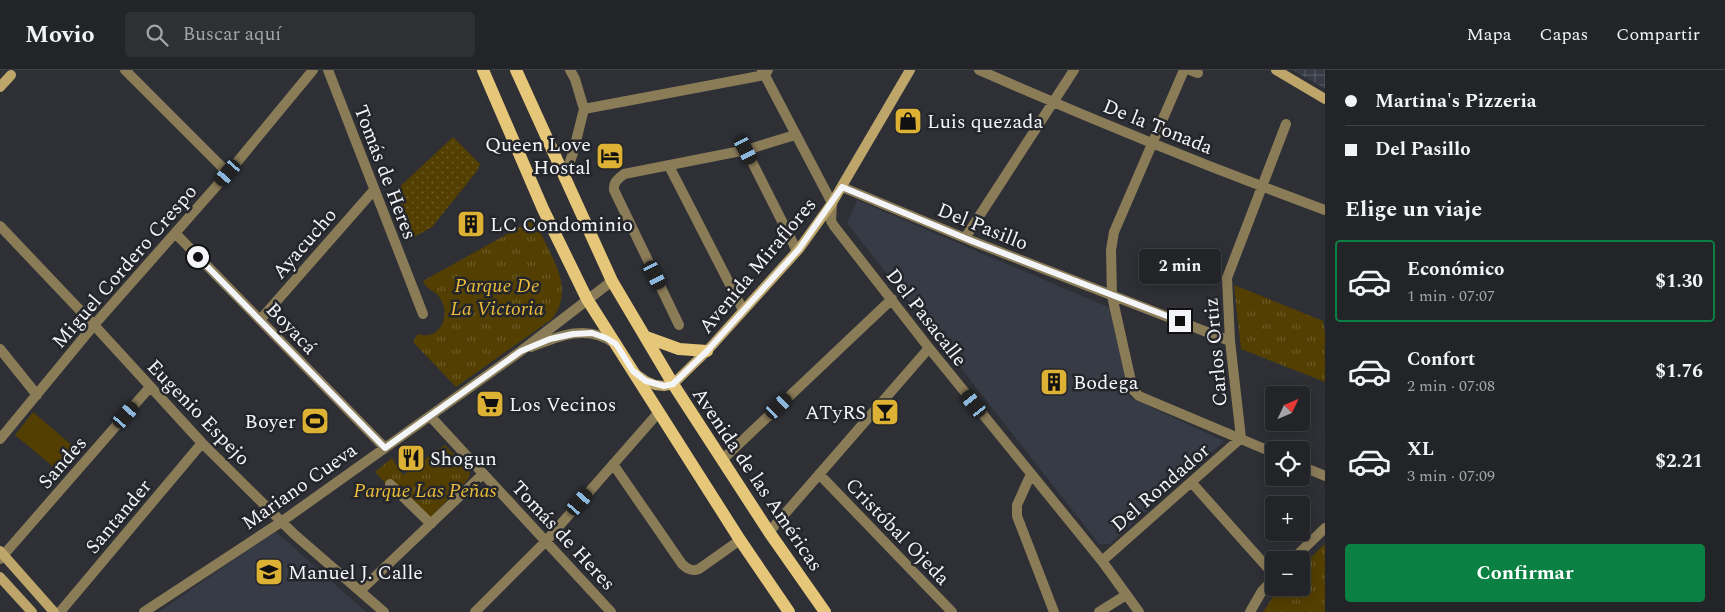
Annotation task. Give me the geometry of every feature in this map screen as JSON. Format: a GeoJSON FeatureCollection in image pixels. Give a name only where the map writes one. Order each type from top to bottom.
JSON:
{"type":"FeatureCollection","features":[{"type":"Feature","properties":{"kind":"main road"},"geometry":{"type":"LineString","coordinates":[[483,70],[544,209],[587,299],[740,540],[789,612]]}},
{"type":"Feature","properties":{"kind":"main road","name":"Avenida de las Américas"},"geometry":{"type":"LineString","coordinates":[[516,70],[612,281],[673,384],[769,532],[825,612]]}},
{"type":"Feature","properties":{"kind":"main road"},"geometry":{"type":"LineString","coordinates":[[646,337],[679,349],[707,351]]}},
{"type":"Feature","properties":{"kind":"street"},"geometry":{"type":"LineString","coordinates":[[125,70],[228,173]]}},
{"type":"Feature","properties":{"kind":"street","name":"Miguel Cordero Crespo"},"geometry":{"type":"LineString","coordinates":[[0,439],[94,325],[228,173],[312,70]]}},
{"type":"Feature","properties":{"kind":"street","name":"Tomás de Heres"},"geometry":{"type":"LineString","coordinates":[[328,70],[423,314]]}},
{"type":"Feature","properties":{"kind":"street"},"geometry":{"type":"LineString","coordinates":[[564,178],[573,153],[584,109],[575,79],[570,70]]}},
{"type":"Feature","properties":{"kind":"street","name":"Avenida Miraflores"},"geometry":{"type":"LineString","coordinates":[[673,384],[707,351],[797,251],[842,187],[910,70]]}},
{"type":"Feature","properties":{"kind":"street","name":"De la Tonada"},"geometry":{"type":"LineString","coordinates":[[979,70],[1053,102],[1325,210]]}},
{"type":"Feature","properties":{"kind":"street"},"geometry":{"type":"LineString","coordinates":[[965,238],[1074,70]]}},
{"type":"Feature","properties":{"kind":"street"},"geometry":{"type":"LineString","coordinates":[[1184,70],[1114,232],[1111,250],[1112,296],[1134,391],[1139,396],[1265,449]]}},
{"type":"Feature","properties":{"kind":"street"},"geometry":{"type":"LineString","coordinates":[[1276,70],[1325,99]]}},
{"type":"Feature","properties":{"kind":"street"},"geometry":{"type":"LineString","coordinates":[[584,109],[765,72]]}},
{"type":"Feature","properties":{"kind":"street","name":"Del Pasacalle"},"geometry":{"type":"LineString","coordinates":[[765,72],[795,135],[832,203],[831,221],[834,226],[928,348],[1102,561],[1139,612]]}},
{"type":"Feature","properties":{"kind":"street"},"geometry":{"type":"LineString","coordinates":[[0,87],[11,75]]}},
{"type":"Feature","properties":{"kind":"street","name":"Carlos Ortiz"},"geometry":{"type":"LineString","coordinates":[[1241,438],[1230,340],[1227,278],[1286,124]]}},
{"type":"Feature","properties":{"kind":"street"},"geometry":{"type":"LineString","coordinates":[[679,325],[614,190],[616,182],[624,174],[746,150],[795,135]]}},
{"type":"Feature","properties":{"kind":"street"},"geometry":{"type":"LineString","coordinates":[[746,150],[797,251]]}},
{"type":"Feature","properties":{"kind":"street"},"geometry":{"type":"LineString","coordinates":[[669,166],[742,310]]}},
{"type":"Feature","properties":{"kind":"street","name":"Del Pasillo"},"geometry":{"type":"LineString","coordinates":[[842,187],[1112,296],[1230,340]]}},
{"type":"Feature","properties":{"kind":"street","name":"Ayacucho"},"geometry":{"type":"LineString","coordinates":[[260,320],[374,190]]}},
{"type":"Feature","properties":{"kind":"street","name":"Eugenio Espejo"},"geometry":{"type":"LineString","coordinates":[[0,226],[202,443],[281,522],[384,612]]}},
{"type":"Feature","properties":{"kind":"street","name":"Boyacá"},"geometry":{"type":"LineString","coordinates":[[175,234],[385,448]]}},
{"type":"Feature","properties":{"kind":"street","name":"Mariano Cueva"},"geometry":{"type":"LineString","coordinates":[[144,612],[281,522],[521,351],[612,281]]}},
{"type":"Feature","properties":{"kind":"street"},"geometry":{"type":"LineString","coordinates":[[723,459],[892,299]]}},
{"type":"Feature","properties":{"kind":"street","name":"Mariano Cueva"},"geometry":{"type":"LineString","coordinates":[[521,351],[550,339],[573,334],[599,334],[616,344]]}},
{"type":"Feature","properties":{"kind":"street"},"geometry":{"type":"LineString","coordinates":[[769,532],[928,348]]}},
{"type":"Feature","properties":{"kind":"street"},"geometry":{"type":"LineString","coordinates":[[0,349],[37,395]]}},
{"type":"Feature","properties":{"kind":"street"},"geometry":{"type":"LineString","coordinates":[[633,371],[655,385],[673,384]]}},
{"type":"Feature","properties":{"kind":"street","name":"Sandes"},"geometry":{"type":"LineString","coordinates":[[1,555],[150,387]]}},
{"type":"Feature","properties":{"kind":"street"},"geometry":{"type":"LineString","coordinates":[[475,612],[546,541],[659,412]]}},
{"type":"Feature","properties":{"kind":"street","name":"Tomás de Heres"},"geometry":{"type":"LineString","coordinates":[[430,416],[611,612]]}},
{"type":"Feature","properties":{"kind":"street","name":"Del Rondador"},"geometry":{"type":"LineString","coordinates":[[1102,561],[1241,438]]}},
{"type":"Feature","properties":{"kind":"street","name":"Santander"},"geometry":{"type":"LineString","coordinates":[[60,612],[202,443]]}},
{"type":"Feature","properties":{"kind":"street"},"geometry":{"type":"LineString","coordinates":[[613,464],[682,564],[687,568],[695,571],[699,569],[740,540]]}},
{"type":"Feature","properties":{"kind":"street"},"geometry":{"type":"LineString","coordinates":[[1310,470],[1325,476]]}},
{"type":"Feature","properties":{"kind":"street"},"geometry":{"type":"LineString","coordinates":[[360,591],[483,474]]}},
{"type":"Feature","properties":{"kind":"street","name":"Cristóbal Ojeda"},"geometry":{"type":"LineString","coordinates":[[819,474],[951,612]]}},
{"type":"Feature","properties":{"kind":"street"},"geometry":{"type":"LineString","coordinates":[[1031,474],[1017,505],[1017,516],[1054,612]]}},
{"type":"Feature","properties":{"kind":"street"},"geometry":{"type":"LineString","coordinates":[[1192,482],[1265,567]]}},
{"type":"Feature","properties":{"kind":"street"},"geometry":{"type":"LineString","coordinates":[[390,484],[431,524]]}},
{"type":"Feature","properties":{"kind":"street"},"geometry":{"type":"LineString","coordinates":[[1301,551],[1325,528]]}},
{"type":"Feature","properties":{"kind":"street"},"geometry":{"type":"LineString","coordinates":[[1,555],[54,612]]}},
{"type":"Feature","properties":{"kind":"street"},"geometry":{"type":"LineString","coordinates":[[0,577],[32,612]]}},
{"type":"Feature","properties":{"kind":"street"},"geometry":{"type":"LineString","coordinates":[[1250,612],[1265,588]]}},
{"type":"Feature","properties":{"kind":"street"},"geometry":{"type":"LineString","coordinates":[[1099,612],[1126,595]]}},
{"type":"Feature","properties":{"kind":"shaded area"},"geometry":{"type":"Polygon","coordinates":[[[1293,70],[1325,70],[1325,88],[1324,88],[1293,70]]]}},
{"type":"Feature","properties":{"kind":"shaded area"},"geometry":{"type":"Polygon","coordinates":[[[857,200],[1110,308],[1129,397],[1224,441],[1110,544],[1099,544],[847,223],[857,200]]]}},
{"type":"Feature","properties":{"kind":"shaded area","name":"Manuel J. Calle"},"geometry":{"type":"Polygon","coordinates":[[[275,531],[366,612],[159,612],[275,531]]]}},
{"type":"Feature","properties":{"kind":"green space"},"geometry":{"type":"Polygon","coordinates":[[[453,137],[480,164],[477,171],[432,227],[407,241],[392,194],[453,137]]]}},
{"type":"Feature","properties":{"kind":"green space","name":"Parque De La Victoria"},"geometry":{"type":"Polygon","coordinates":[[[534,221],[559,273],[562,291],[558,310],[552,319],[456,387],[413,342],[418,334],[432,334],[437,331],[444,320],[445,313],[441,300],[423,281],[534,221]]]}},
{"type":"Feature","properties":{"kind":"green space"},"geometry":{"type":"Polygon","coordinates":[[[495,270],[507,300],[458,319],[446,289],[495,270]]]}},
{"type":"Feature","properties":{"kind":"green space"},"geometry":{"type":"Polygon","coordinates":[[[1234,285],[1323,321],[1325,332],[1325,382],[1241,349],[1234,285]]]}},
{"type":"Feature","properties":{"kind":"green space"},"geometry":{"type":"Polygon","coordinates":[[[33,412],[81,453],[62,474],[15,435],[33,412]]]}},
{"type":"Feature","properties":{"kind":"green space","name":"Parque Las Peñas"},"geometry":{"type":"Polygon","coordinates":[[[445,445],[470,471],[469,478],[424,524],[375,472],[392,458],[403,475],[445,445]]]}},
{"type":"Feature","properties":{"kind":"green space"},"geometry":{"type":"Polygon","coordinates":[[[1325,544],[1325,612],[1263,612],[1274,596],[1310,596],[1310,558],[1325,544]]]}},
{"type":"Feature","properties":{"kind":"place","name":"Luis quezada"},"geometry":{"type":"Point","coordinates":[908,121]}},
{"type":"Feature","properties":{"kind":"place","name":"Queen Love Hostal"},"geometry":{"type":"Point","coordinates":[610,156]}},
{"type":"Feature","properties":{"kind":"place","name":"LC Condominio"},"geometry":{"type":"Point","coordinates":[471,224]}},
{"type":"Feature","properties":{"kind":"place","name":"Bodega"},"geometry":{"type":"Point","coordinates":[1054,382]}},
{"type":"Feature","properties":{"kind":"place","name":"Los Vecinos"},"geometry":{"type":"Point","coordinates":[490,404]}},
{"type":"Feature","properties":{"kind":"place","name":"ATyRS"},"geometry":{"type":"Point","coordinates":[885,412]}},
{"type":"Feature","properties":{"kind":"place","name":"Boyer"},"geometry":{"type":"Point","coordinates":[315,421]}},
{"type":"Feature","properties":{"kind":"place","name":"Shogun"},"geometry":{"type":"Point","coordinates":[411,458]}},
{"type":"Feature","properties":{"kind":"place","name":"Manuel J. Calle"},"geometry":{"type":"Point","coordinates":[269,572]}},
{"type":"Feature","properties":{"kind":"route"},"geometry":{"type":"LineString","coordinates":[[198,257],[385,448],[521,351],[550,339],[573,334],[599,334],[616,344],[633,371],[646,381],[655,385],[673,384],[707,351],[799,249],[842,187],[972,241],[1180,321]]}}]}
